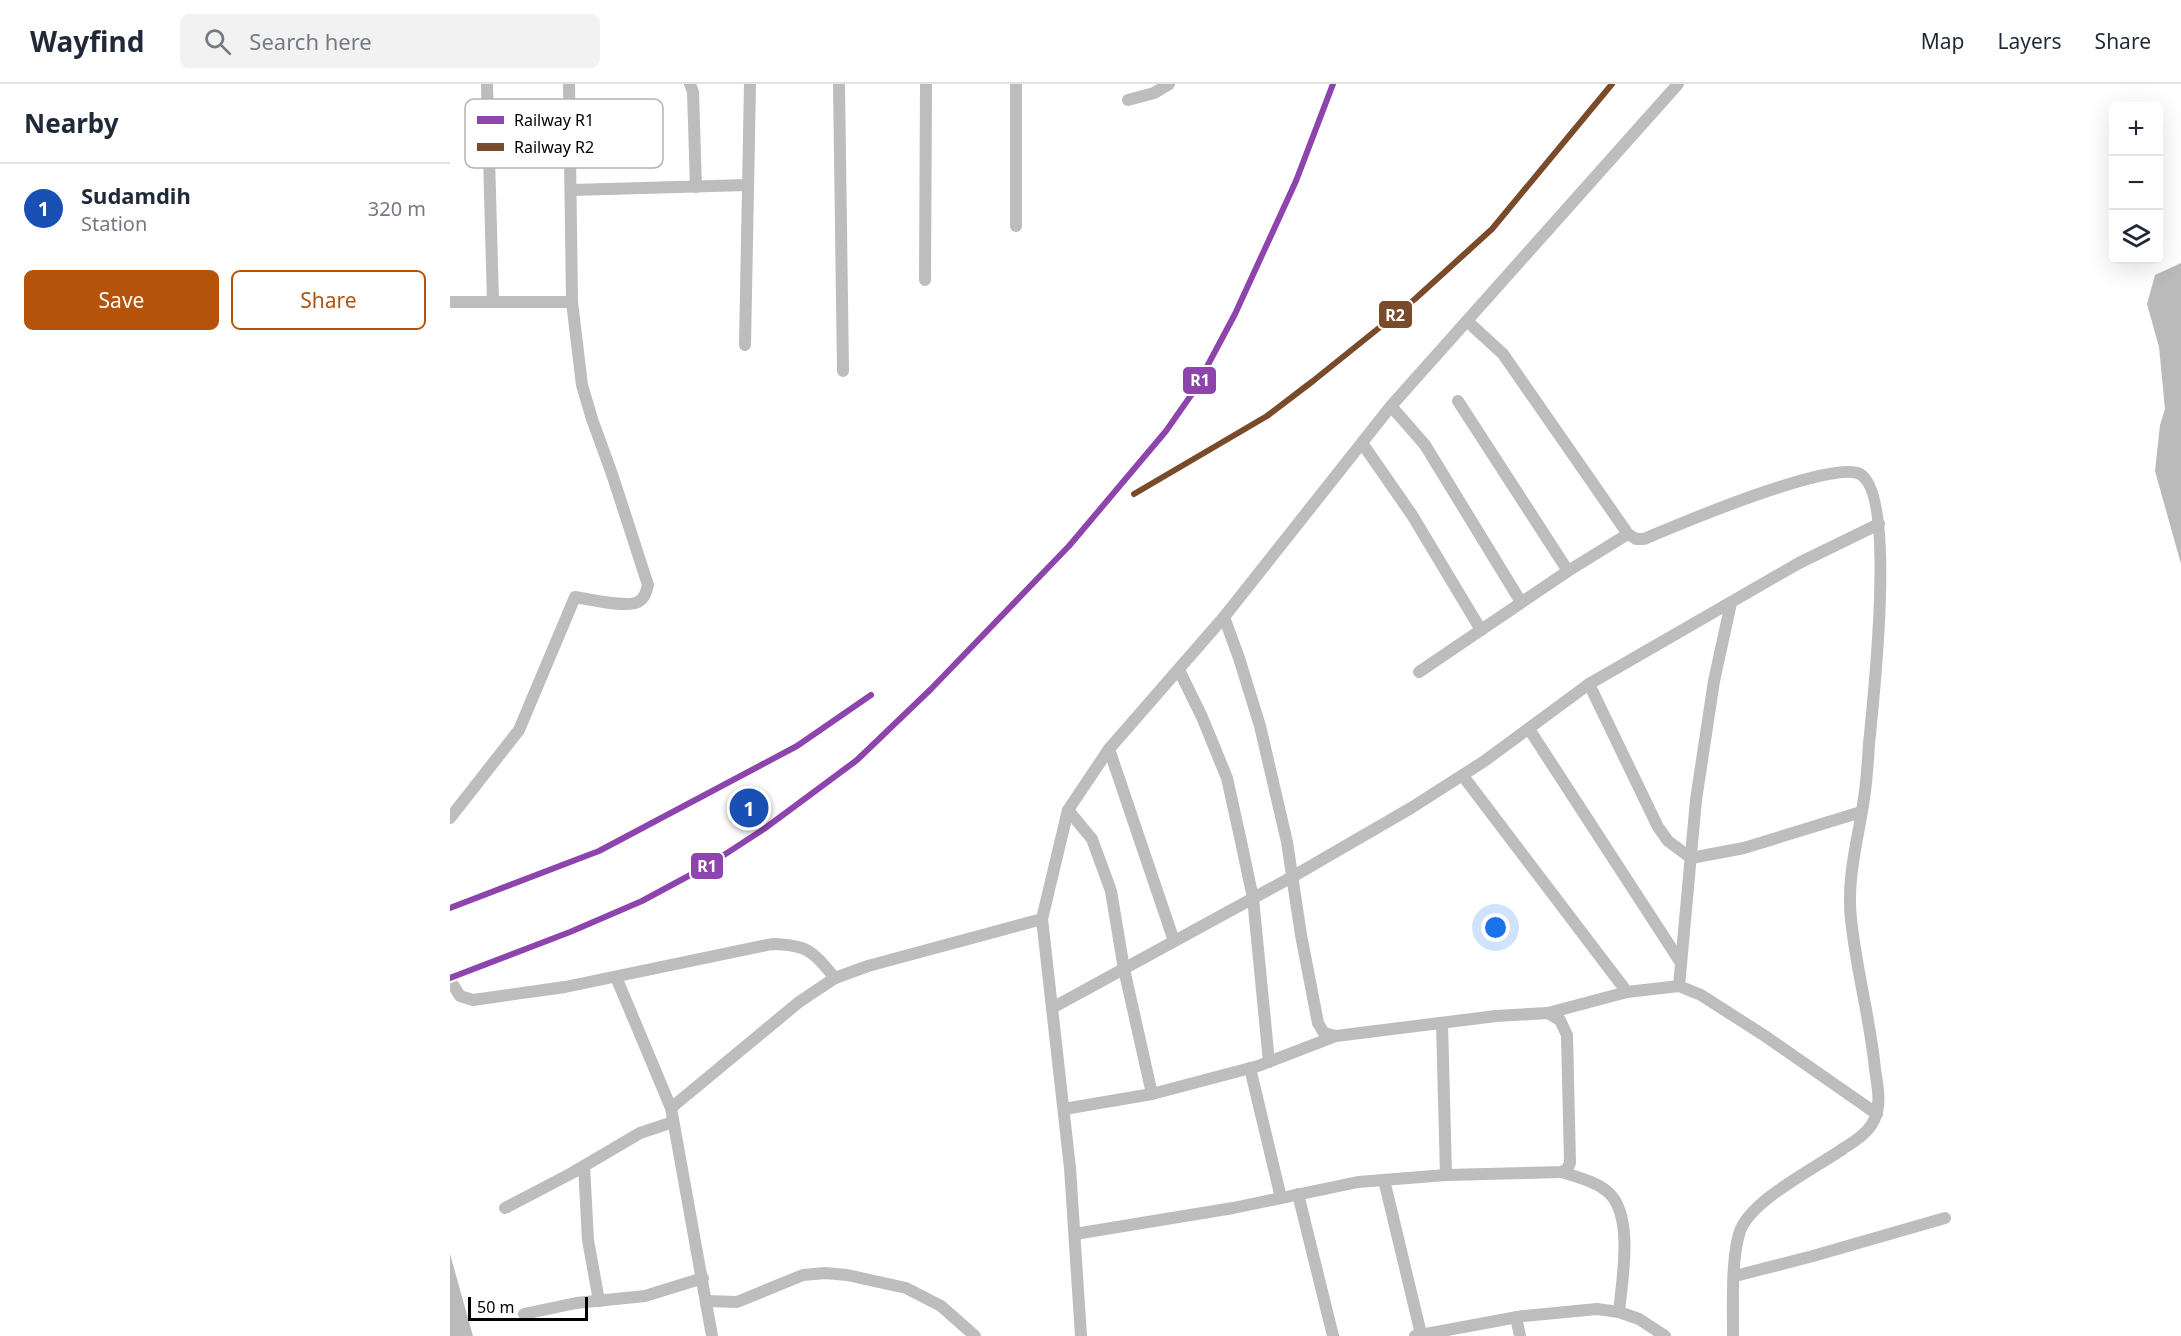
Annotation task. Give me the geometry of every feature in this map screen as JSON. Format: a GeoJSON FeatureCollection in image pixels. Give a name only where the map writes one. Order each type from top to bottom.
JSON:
{"type":"FeatureCollection","features":[{"type":"Feature","properties":{"kind":"street"},"geometry":{"type":"LineString","coordinates":[[487,84],[487,99]]}},
{"type":"Feature","properties":{"kind":"street"},"geometry":{"type":"LineString","coordinates":[[569,84],[569,99]]}},
{"type":"Feature","properties":{"kind":"street"},"geometry":{"type":"LineString","coordinates":[[690,84],[693,92],[696,188]]}},
{"type":"Feature","properties":{"kind":"street"},"geometry":{"type":"LineString","coordinates":[[745,345],[750,84]]}},
{"type":"Feature","properties":{"kind":"street"},"geometry":{"type":"LineString","coordinates":[[839,84],[843,371]]}},
{"type":"Feature","properties":{"kind":"street"},"geometry":{"type":"LineString","coordinates":[[925,280],[926,84]]}},
{"type":"Feature","properties":{"kind":"street"},"geometry":{"type":"LineString","coordinates":[[1016,84],[1016,226]]}},
{"type":"Feature","properties":{"kind":"street"},"geometry":{"type":"LineString","coordinates":[[1128,100],[1154,93],[1169,84]]}},
{"type":"Feature","properties":{"kind":"street"},"geometry":{"type":"LineString","coordinates":[[1081,1336],[1064,1109],[1042,919],[1068,810],[1109,748],[1224,617],[1391,406],[1678,84]]}},
{"type":"Feature","properties":{"kind":"street"},"geometry":{"type":"LineString","coordinates":[[489,168],[493,302]]}},
{"type":"Feature","properties":{"kind":"street"},"geometry":{"type":"LineString","coordinates":[[450,818],[519,730],[575,597],[628,604],[638,602],[646,594],[648,585],[612,474],[591,419],[582,385],[572,302],[571,168]]}},
{"type":"Feature","properties":{"kind":"street"},"geometry":{"type":"LineString","coordinates":[[571,190],[748,186]]}},
{"type":"Feature","properties":{"kind":"street"},"geometry":{"type":"LineString","coordinates":[[450,302],[572,302]]}},
{"type":"Feature","properties":{"kind":"street"},"geometry":{"type":"LineString","coordinates":[[1467,321],[1508,362],[1628,534],[1635,539],[1644,539],[1709,512],[1789,484],[1845,472],[1859,473],[1866,479],[1873,494],[1879,524],[1881,571],[1865,792],[1851,868],[1850,917],[1873,1047],[1878,1093],[1877,1114],[1871,1126],[1851,1144],[1776,1192],[1754,1210],[1740,1230],[1735,1257],[1733,1336]]}},
{"type":"Feature","properties":{"kind":"street"},"geometry":{"type":"LineString","coordinates":[[1458,401],[1568,571]]}},
{"type":"Feature","properties":{"kind":"street"},"geometry":{"type":"LineString","coordinates":[[1391,406],[1425,445],[1521,602]]}},
{"type":"Feature","properties":{"kind":"street"},"geometry":{"type":"LineString","coordinates":[[1362,442],[1412,515],[1481,630]]}},
{"type":"Feature","properties":{"kind":"street"},"geometry":{"type":"LineString","coordinates":[[1052,1008],[1292,877],[1412,808],[1463,776],[1589,684],[1799,563],[1879,524]]}},
{"type":"Feature","properties":{"kind":"street"},"geometry":{"type":"LineString","coordinates":[[1419,672],[1521,602],[1628,534]]}},
{"type":"Feature","properties":{"kind":"street"},"geometry":{"type":"LineString","coordinates":[[1679,986],[1696,800],[1714,681],[1731,603]]}},
{"type":"Feature","properties":{"kind":"street"},"geometry":{"type":"LineString","coordinates":[[1224,617],[1260,726],[1287,842],[1318,1023],[1324,1033],[1336,1036]]}},
{"type":"Feature","properties":{"kind":"street"},"geometry":{"type":"LineString","coordinates":[[1179,670],[1202,717],[1227,778],[1253,898],[1269,1062]]}},
{"type":"Feature","properties":{"kind":"street"},"geometry":{"type":"LineString","coordinates":[[1589,684],[1658,827],[1668,841],[1691,858],[1744,848],[1803,832],[1861,812]]}},
{"type":"Feature","properties":{"kind":"street"},"geometry":{"type":"LineString","coordinates":[[1529,729],[1681,963]]}},
{"type":"Feature","properties":{"kind":"street"},"geometry":{"type":"LineString","coordinates":[[1109,748],[1174,941]]}},
{"type":"Feature","properties":{"kind":"street"},"geometry":{"type":"LineString","coordinates":[[1463,776],[1627,992]]}},
{"type":"Feature","properties":{"kind":"street"},"geometry":{"type":"LineString","coordinates":[[1068,810],[1092,839],[1111,891],[1124,969],[1152,1094]]}},
{"type":"Feature","properties":{"kind":"street"},"geometry":{"type":"LineString","coordinates":[[671,1108],[799,1002],[835,978],[868,966],[1042,919]]}},
{"type":"Feature","properties":{"kind":"street"},"geometry":{"type":"LineString","coordinates":[[450,980],[460,996],[473,1000],[565,987],[772,944],[795,945],[812,952],[835,978]]}},
{"type":"Feature","properties":{"kind":"street"},"geometry":{"type":"LineString","coordinates":[[616,977],[671,1108],[712,1336]]}},
{"type":"Feature","properties":{"kind":"street"},"geometry":{"type":"LineString","coordinates":[[1064,1109],[1152,1094],[1250,1068],[1336,1036],[1496,1016],[1548,1013],[1627,992],[1679,986],[1701,995],[1766,1036],[1877,1114]]}},
{"type":"Feature","properties":{"kind":"street"},"geometry":{"type":"LineString","coordinates":[[1548,1013],[1560,1020],[1567,1035],[1570,1163],[1562,1172]]}},
{"type":"Feature","properties":{"kind":"street"},"geometry":{"type":"LineString","coordinates":[[1442,1023],[1446,1174]]}},
{"type":"Feature","properties":{"kind":"street"},"geometry":{"type":"LineString","coordinates":[[1250,1068],[1281,1198]]}},
{"type":"Feature","properties":{"kind":"street"},"geometry":{"type":"LineString","coordinates":[[505,1208],[640,1133],[673,1122]]}},
{"type":"Feature","properties":{"kind":"street"},"geometry":{"type":"LineString","coordinates":[[584,1166],[588,1240],[599,1301]]}},
{"type":"Feature","properties":{"kind":"street"},"geometry":{"type":"LineString","coordinates":[[1075,1234],[1281,1198],[1358,1182],[1446,1174],[1562,1172],[1594,1184],[1608,1192],[1618,1204],[1623,1225],[1624,1256],[1619,1312]]}},
{"type":"Feature","properties":{"kind":"street"},"geometry":{"type":"LineString","coordinates":[[1384,1180],[1418,1335],[1516,1317],[1588,1310],[1619,1312],[1639,1319],[1665,1336]]}},
{"type":"Feature","properties":{"kind":"street"},"geometry":{"type":"LineString","coordinates":[[1298,1194],[1333,1336]]}},
{"type":"Feature","properties":{"kind":"street"},"geometry":{"type":"LineString","coordinates":[[1735,1276],[1945,1218]]}},
{"type":"Feature","properties":{"kind":"street"},"geometry":{"type":"LineString","coordinates":[[706,1301],[737,1302],[803,1275],[825,1273],[847,1275],[906,1288],[940,1306],[975,1336]]}},
{"type":"Feature","properties":{"kind":"street"},"geometry":{"type":"LineString","coordinates":[[524,1314],[576,1303],[645,1296],[703,1278]]}},
{"type":"Feature","properties":{"kind":"street"},"geometry":{"type":"LineString","coordinates":[[1516,1317],[1520,1336]]}},
{"type":"Feature","properties":{"kind":"shaded area"},"geometry":{"type":"Polygon","coordinates":[[[2181,263],[2181,564],[2155,471],[2160,425],[2165,409],[2159,347],[2147,304],[2155,275],[2181,263]]]}},
{"type":"Feature","properties":{"kind":"shaded area"},"geometry":{"type":"Polygon","coordinates":[[[450,1254],[473,1336],[450,1336],[450,1254]]]}},
{"type":"Feature","properties":{"kind":"rail line","name":"R1"},"geometry":{"type":"LineString","coordinates":[[450,978],[570,932],[642,901],[707,866],[764,829],[857,760],[931,689],[1069,546],[1166,431],[1194,391],[1235,314],[1296,181],[1333,84]]}},
{"type":"Feature","properties":{"kind":"rail line","name":"R2"},"geometry":{"type":"LineString","coordinates":[[1134,494],[1267,416],[1415,299],[1492,229],[1612,84]]}},
{"type":"Feature","properties":{"kind":"rail line","name":"R1"},"geometry":{"type":"LineString","coordinates":[[450,908],[599,851],[797,746],[871,695]]}},
{"type":"Feature","properties":{"kind":"place","name":"Sudamdih"},"geometry":{"type":"Point","coordinates":[749,808]}}]}
